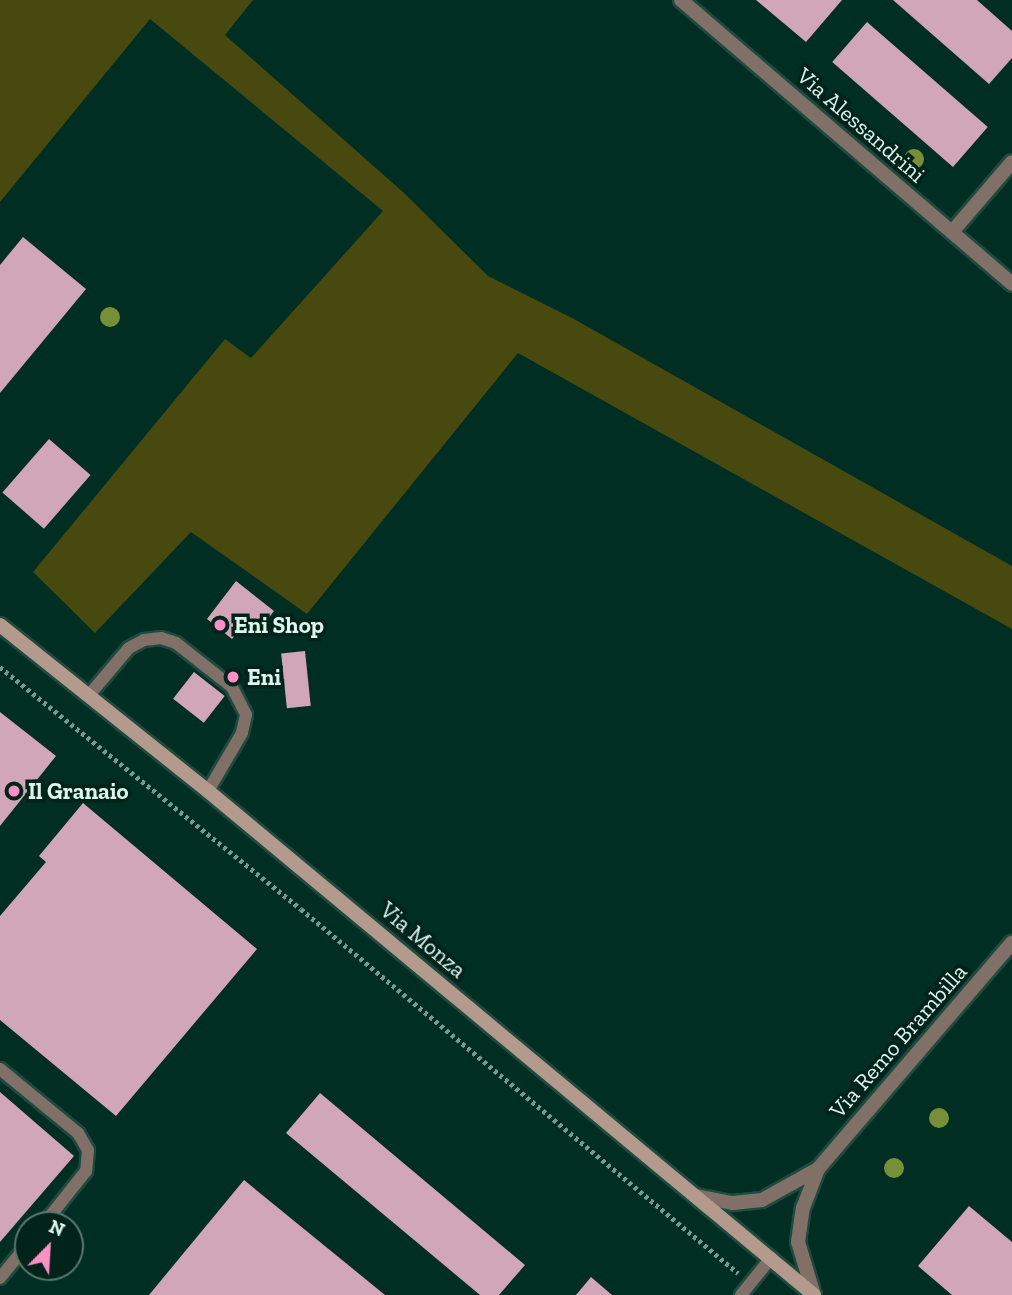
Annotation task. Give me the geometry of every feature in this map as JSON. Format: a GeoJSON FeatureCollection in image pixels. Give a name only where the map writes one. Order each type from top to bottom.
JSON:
{"type":"FeatureCollection","features":[{"type":"Feature","properties":{"kind":"main road","name":"Via Monza"},"geometry":{"type":"LineString","coordinates":[[0,625],[90,694],[208,791],[814,1295]]}},
{"type":"Feature","properties":{"kind":"street","name":"Via Alessandrini"},"geometry":{"type":"LineString","coordinates":[[681,0],[1012,284]]}},
{"type":"Feature","properties":{"kind":"street"},"geometry":{"type":"LineString","coordinates":[[952,232],[1012,162]]}},
{"type":"Feature","properties":{"kind":"street","name":"Via Remo Brambilla"},"geometry":{"type":"LineString","coordinates":[[814,1295],[798,1242],[803,1208],[818,1169],[1012,943]]}},
{"type":"Feature","properties":{"kind":"street","name":"Via Remo Brambilla"},"geometry":{"type":"LineString","coordinates":[[696,1196],[733,1203],[762,1200],[818,1169]]}},
{"type":"Feature","properties":{"kind":"lane"},"geometry":{"type":"LineString","coordinates":[[90,694],[129,648],[144,640],[161,638],[176,643],[232,687],[246,715],[242,733],[208,791]]}},
{"type":"Feature","properties":{"kind":"lane"},"geometry":{"type":"LineString","coordinates":[[0,1069],[78,1133],[88,1150],[86,1171],[54,1211]]}},
{"type":"Feature","properties":{"kind":"lane"},"geometry":{"type":"LineString","coordinates":[[741,1295],[771,1258]]}},
{"type":"Feature","properties":{"kind":"lane"},"geometry":{"type":"LineString","coordinates":[[0,1278],[14,1261]]}},
{"type":"Feature","properties":{"kind":"path"},"geometry":{"type":"LineString","coordinates":[[0,667],[301,909],[751,1283]]}},
{"type":"Feature","properties":{"kind":"shaded area"},"geometry":{"type":"Polygon","coordinates":[[[0,0],[253,0],[225,35],[403,192],[488,276],[574,319],[1012,566],[1012,629],[518,353],[307,614],[191,532],[95,633],[33,572],[225,339],[251,358],[383,211],[150,19],[0,202],[0,0]]]}},
{"type":"Feature","properties":{"kind":"building"},"geometry":{"type":"Polygon","coordinates":[[[756,0],[842,0],[806,42],[756,0]]]}},
{"type":"Feature","properties":{"kind":"building"},"geometry":{"type":"Polygon","coordinates":[[[893,0],[977,0],[1012,31],[1012,58],[989,84],[893,0]]]}},
{"type":"Feature","properties":{"kind":"building"},"geometry":{"type":"Polygon","coordinates":[[[867,22],[988,127],[953,167],[832,62],[867,22]]]}},
{"type":"Feature","properties":{"kind":"building"},"geometry":{"type":"Polygon","coordinates":[[[23,237],[86,289],[0,393],[0,265],[23,237]]]}},
{"type":"Feature","properties":{"kind":"building"},"geometry":{"type":"Polygon","coordinates":[[[49,439],[91,475],[44,529],[2,493],[49,439]]]}},
{"type":"Feature","properties":{"kind":"building"},"geometry":{"type":"Polygon","coordinates":[[[236,581],[274,611],[256,634],[244,624],[232,639],[207,619],[236,581]]]}},
{"type":"Feature","properties":{"kind":"building"},"geometry":{"type":"Polygon","coordinates":[[[305,651],[311,706],[287,708],[281,654],[305,651]]]}},
{"type":"Feature","properties":{"kind":"building"},"geometry":{"type":"Polygon","coordinates":[[[194,672],[225,696],[204,723],[173,699],[194,672]]]}},
{"type":"Feature","properties":{"kind":"building","name":"Il Granaio"},"geometry":{"type":"Polygon","coordinates":[[[0,712],[56,756],[0,826],[0,712]]]}},
{"type":"Feature","properties":{"kind":"building"},"geometry":{"type":"Polygon","coordinates":[[[83,803],[257,949],[116,1116],[0,1020],[0,916],[46,862],[39,856],[83,803]]]}},
{"type":"Feature","properties":{"kind":"building"},"geometry":{"type":"Polygon","coordinates":[[[0,1092],[74,1156],[27,1211],[14,1211],[14,1226],[0,1242],[0,1092]]]}},
{"type":"Feature","properties":{"kind":"building"},"geometry":{"type":"Polygon","coordinates":[[[320,1093],[525,1265],[499,1295],[480,1295],[286,1133],[320,1093]]]}},
{"type":"Feature","properties":{"kind":"building"},"geometry":{"type":"Polygon","coordinates":[[[244,1180],[385,1295],[149,1295],[244,1180]]]}},
{"type":"Feature","properties":{"kind":"building"},"geometry":{"type":"Polygon","coordinates":[[[969,1206],[1012,1242],[1012,1295],[952,1295],[918,1266],[969,1206]]]}},
{"type":"Feature","properties":{"kind":"building"},"geometry":{"type":"Polygon","coordinates":[[[591,1277],[612,1295],[576,1295],[591,1277]]]}},
{"type":"Feature","properties":{"kind":"place","name":"Eni Shop"},"geometry":{"type":"Point","coordinates":[220,625]}},
{"type":"Feature","properties":{"kind":"place","name":"Eni"},"geometry":{"type":"Point","coordinates":[233,677]}},
{"type":"Feature","properties":{"kind":"place","name":"Il Granaio"},"geometry":{"type":"Point","coordinates":[14,791]}}]}
